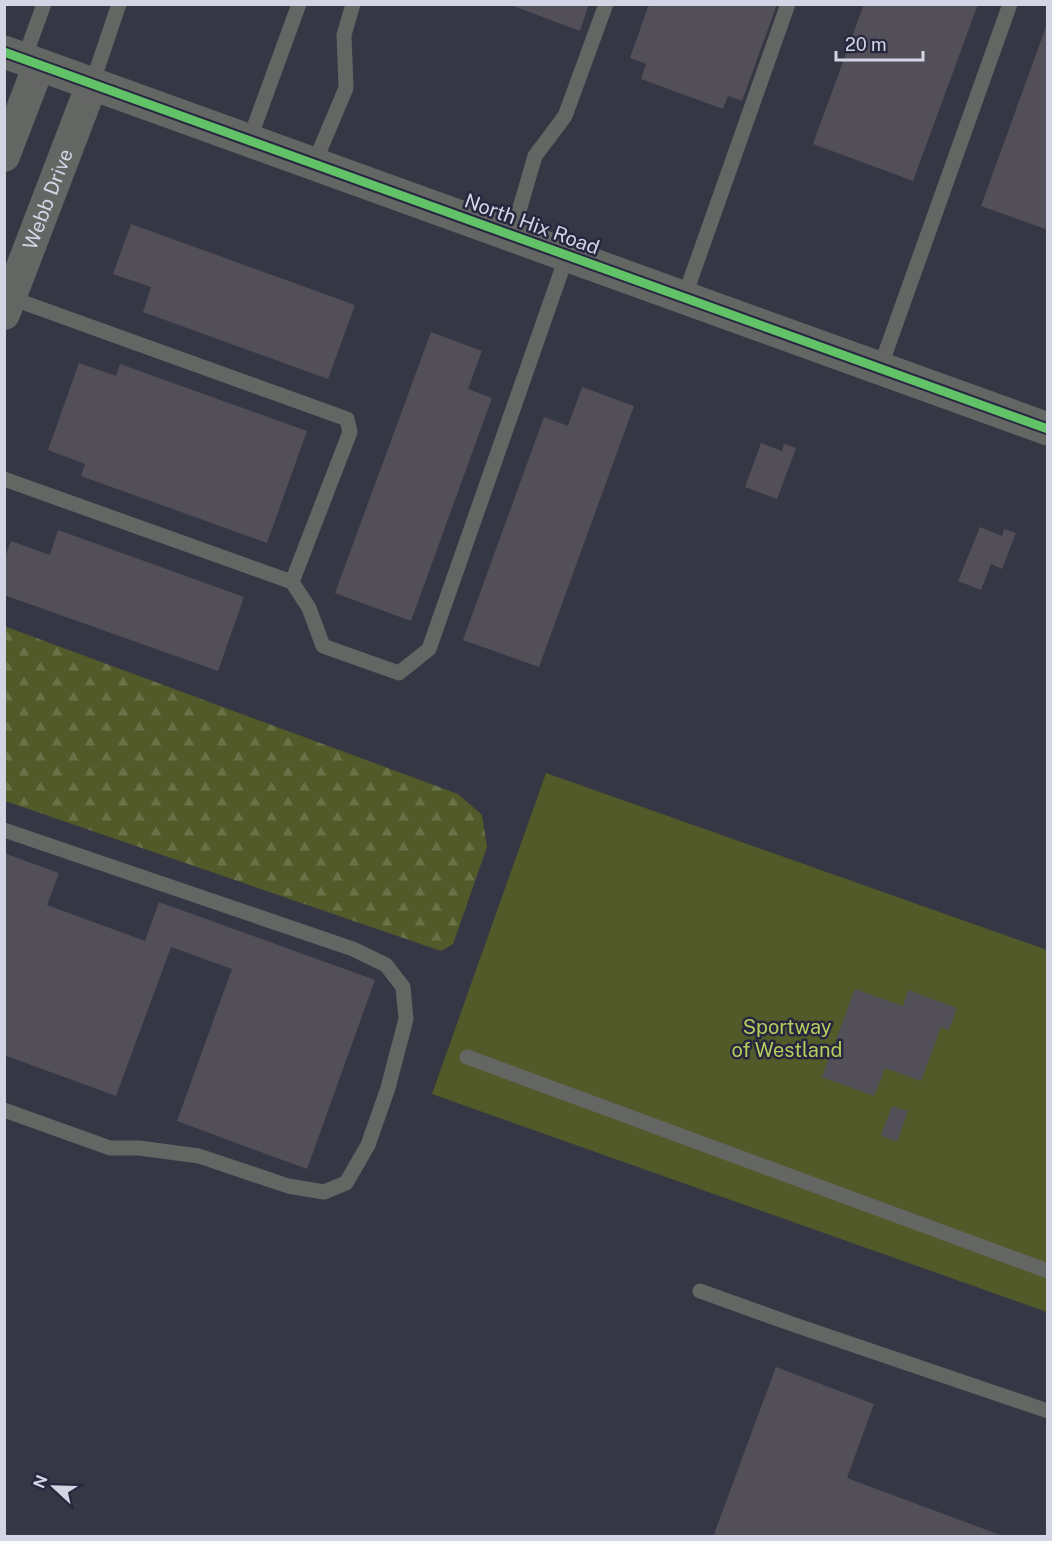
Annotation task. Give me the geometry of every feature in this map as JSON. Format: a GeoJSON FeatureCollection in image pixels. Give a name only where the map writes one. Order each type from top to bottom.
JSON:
{"type":"FeatureCollection","features":[{"type":"Feature","properties":{"kind":"street","name":"North Hix Road"},"geometry":{"type":"LineString","coordinates":[[22,59],[1047,429]]}},
{"type":"Feature","properties":{"kind":"street"},"geometry":{"type":"LineString","coordinates":[[4,156],[22,59]]}},
{"type":"Feature","properties":{"kind":"street","name":"Webb Drive"},"geometry":{"type":"LineString","coordinates":[[8,306],[92,84]]}},
{"type":"Feature","properties":{"kind":"lane"},"geometry":{"type":"LineString","coordinates":[[22,59],[44,4]]}},
{"type":"Feature","properties":{"kind":"lane"},"geometry":{"type":"LineString","coordinates":[[92,84],[119,4]]}},
{"type":"Feature","properties":{"kind":"lane"},"geometry":{"type":"LineString","coordinates":[[249,141],[299,4]]}},
{"type":"Feature","properties":{"kind":"lane"},"geometry":{"type":"LineString","coordinates":[[314,164],[346,88],[344,35],[354,4]]}},
{"type":"Feature","properties":{"kind":"lane"},"geometry":{"type":"LineString","coordinates":[[512,236],[535,156],[564,116],[606,4]]}},
{"type":"Feature","properties":{"kind":"lane"},"geometry":{"type":"LineString","coordinates":[[684,298],[788,4]]}},
{"type":"Feature","properties":{"kind":"lane"},"geometry":{"type":"LineString","coordinates":[[880,368],[1010,4]]}},
{"type":"Feature","properties":{"kind":"lane"},"geometry":{"type":"LineString","coordinates":[[4,480],[292,582],[309,608],[323,646],[399,674],[429,649],[567,255]]}},
{"type":"Feature","properties":{"kind":"lane"},"geometry":{"type":"LineString","coordinates":[[8,306],[347,420],[350,432],[292,582]]}},
{"type":"Feature","properties":{"kind":"lane"},"geometry":{"type":"LineString","coordinates":[[4,830],[353,949],[386,965],[403,987],[406,1019],[388,1088],[368,1145],[346,1183],[324,1192],[288,1186],[199,1156],[139,1148],[110,1148],[4,1110]]}},
{"type":"Feature","properties":{"kind":"lane"},"geometry":{"type":"LineString","coordinates":[[466,1057],[1047,1271]]}},
{"type":"Feature","properties":{"kind":"lane"},"geometry":{"type":"LineString","coordinates":[[700,1291],[1047,1411]]}},
{"type":"Feature","properties":{"kind":"green space"},"geometry":{"type":"Polygon","coordinates":[[[4,626],[458,794],[482,815],[487,847],[453,944],[441,951],[5,801],[4,626]]]}},
{"type":"Feature","properties":{"kind":"green space","name":"Sportway of Westland"},"geometry":{"type":"Polygon","coordinates":[[[546,773],[1047,950],[1047,1312],[432,1094],[546,773]]]}},
{"type":"Feature","properties":{"kind":"building"},"geometry":{"type":"Polygon","coordinates":[[[508,4],[589,4],[580,31],[508,4]]]}},
{"type":"Feature","properties":{"kind":"building"},"geometry":{"type":"Polygon","coordinates":[[[649,4],[777,4],[742,101],[728,96],[723,109],[641,79],[646,64],[630,58],[649,4]]]}},
{"type":"Feature","properties":{"kind":"building"},"geometry":{"type":"Polygon","coordinates":[[[864,4],[978,4],[913,181],[813,144],[864,4]]]}},
{"type":"Feature","properties":{"kind":"building"},"geometry":{"type":"Polygon","coordinates":[[[1048,24],[1048,230],[981,206],[1048,24]]]}},
{"type":"Feature","properties":{"kind":"building"},"geometry":{"type":"Polygon","coordinates":[[[131,224],[355,305],[328,379],[143,312],[151,287],[113,274],[131,224]]]}},
{"type":"Feature","properties":{"kind":"building"},"geometry":{"type":"Polygon","coordinates":[[[431,332],[482,351],[468,389],[492,398],[411,621],[335,593],[431,332]]]}},
{"type":"Feature","properties":{"kind":"building"},"geometry":{"type":"Polygon","coordinates":[[[79,363],[116,376],[120,364],[307,431],[267,543],[81,476],[85,464],[48,450],[79,363]]]}},
{"type":"Feature","properties":{"kind":"building"},"geometry":{"type":"Polygon","coordinates":[[[582,387],[634,406],[539,667],[463,640],[544,417],[568,426],[582,387]]]}},
{"type":"Feature","properties":{"kind":"building"},"geometry":{"type":"Polygon","coordinates":[[[761,443],[782,451],[784,444],[796,448],[777,499],[745,487],[761,443]]]}},
{"type":"Feature","properties":{"kind":"building"},"geometry":{"type":"Polygon","coordinates":[[[980,527],[1002,536],[1004,529],[1016,533],[1002,569],[991,564],[981,590],[958,581],[980,527]]]}},
{"type":"Feature","properties":{"kind":"building"},"geometry":{"type":"Polygon","coordinates":[[[58,530],[244,597],[218,671],[4,595],[4,560],[11,541],[50,555],[58,530]]]}},
{"type":"Feature","properties":{"kind":"building"},"geometry":{"type":"Polygon","coordinates":[[[4,853],[59,873],[47,905],[145,941],[159,902],[375,980],[307,1169],[177,1121],[232,969],[171,947],[116,1096],[4,1055],[4,853]]]}},
{"type":"Feature","properties":{"kind":"building"},"geometry":{"type":"Polygon","coordinates":[[[855,989],[903,1006],[908,990],[957,1008],[949,1030],[941,1027],[921,1081],[885,1068],[874,1096],[822,1077],[855,989]]]}},
{"type":"Feature","properties":{"kind":"building"},"geometry":{"type":"Polygon","coordinates":[[[892,1106],[908,1111],[897,1142],[881,1136],[892,1106]]]}},
{"type":"Feature","properties":{"kind":"building"},"geometry":{"type":"Polygon","coordinates":[[[776,1367],[874,1404],[847,1478],[1003,1536],[722,1536],[714,1534],[776,1367]]]}},
{"type":"Feature","properties":{"kind":"cycle path"},"geometry":{"type":"LineString","coordinates":[[4,52],[1048,429]]}}]}
